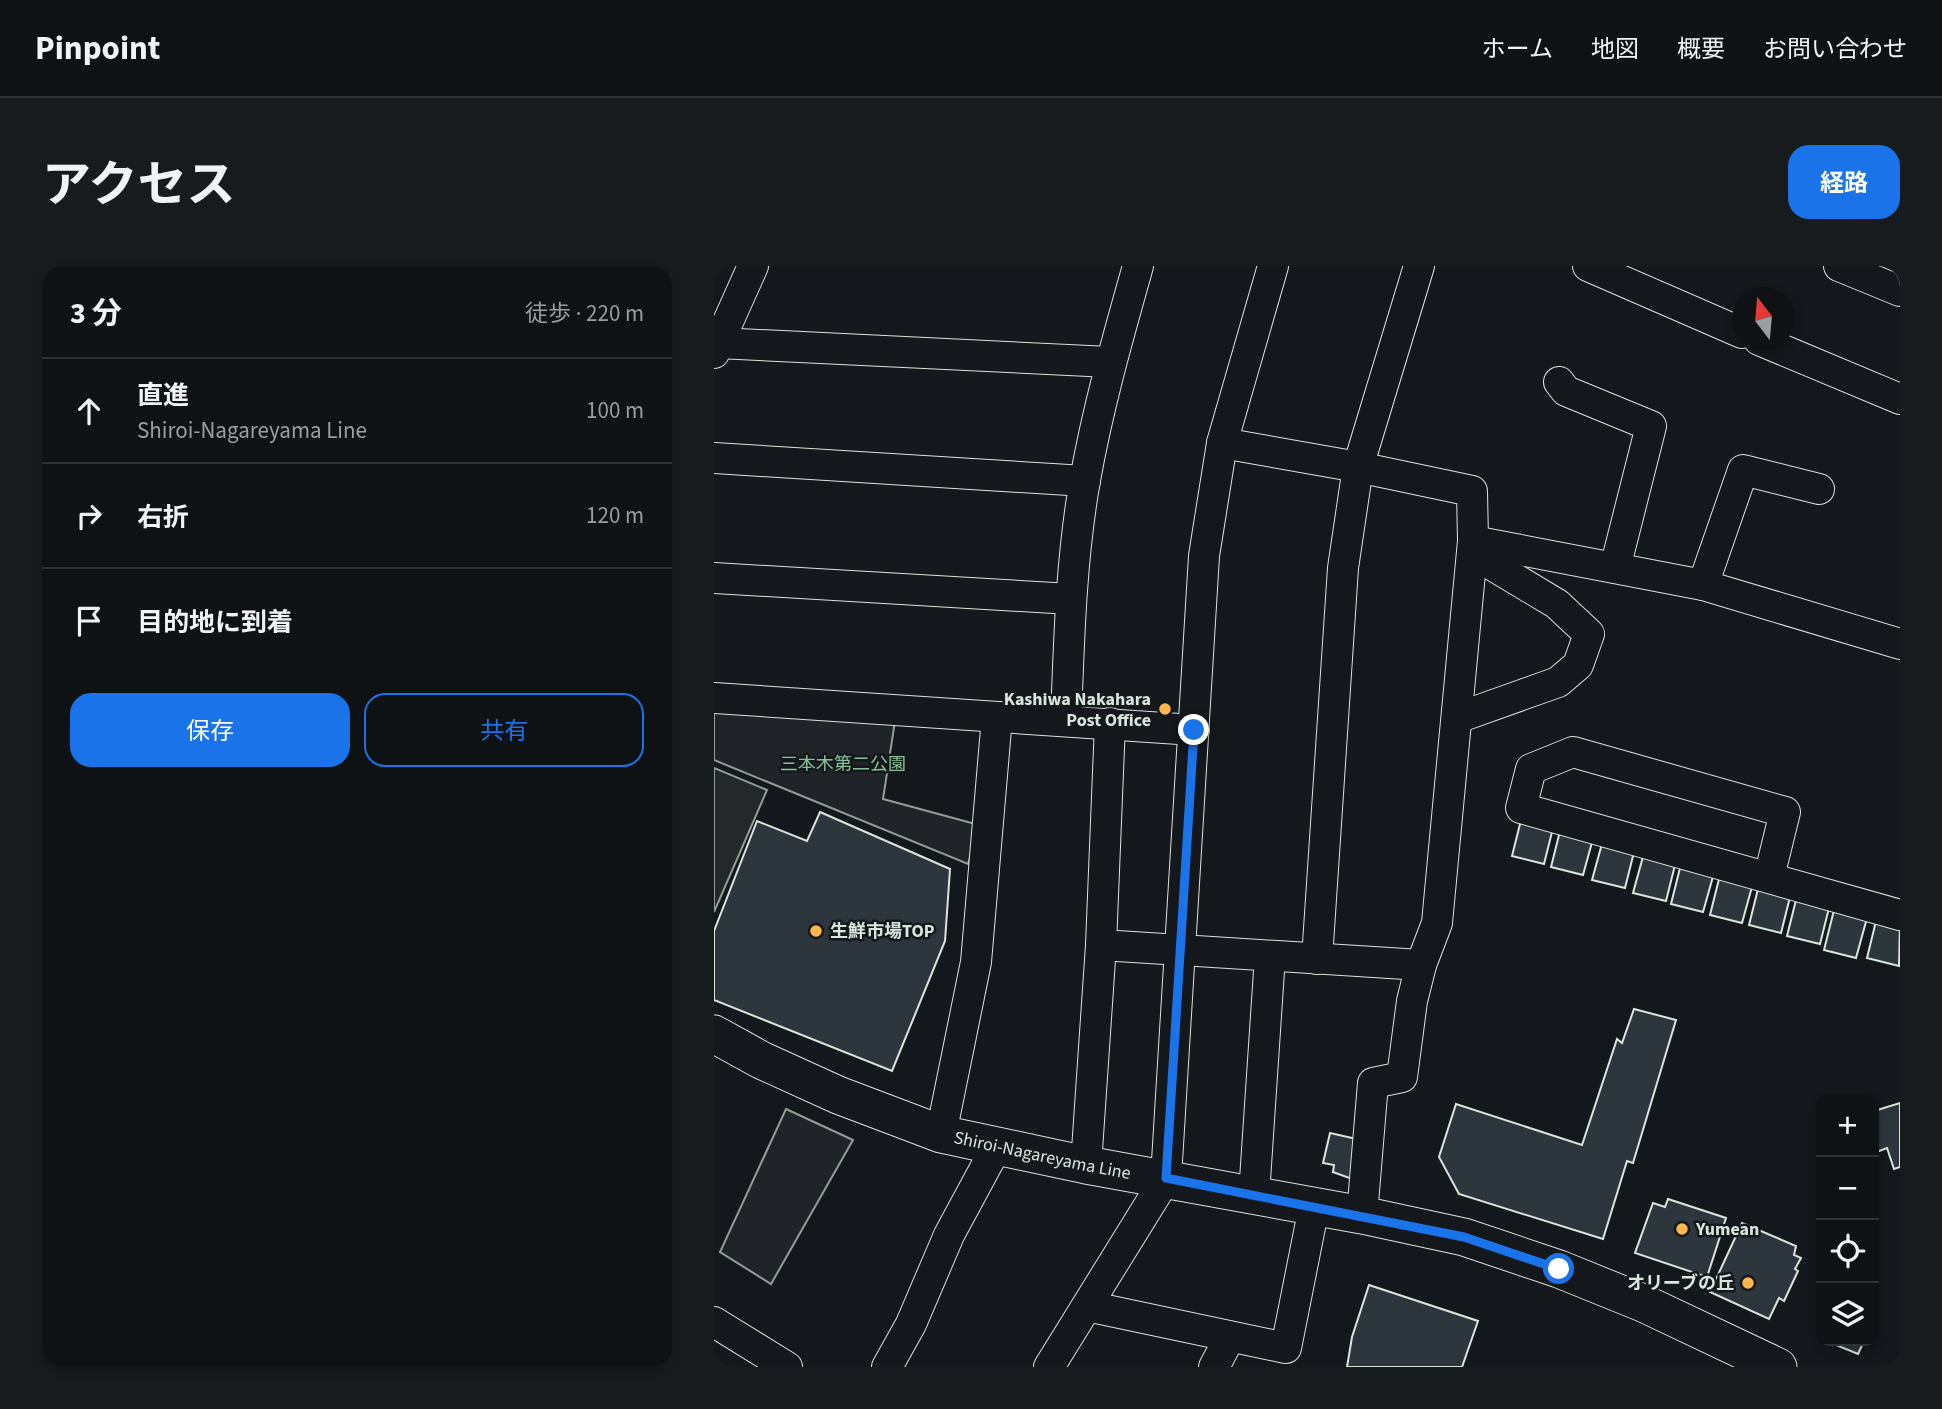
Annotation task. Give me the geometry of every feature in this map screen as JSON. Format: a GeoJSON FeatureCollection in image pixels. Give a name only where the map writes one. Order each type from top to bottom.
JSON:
{"type":"FeatureCollection","features":[{"type":"Feature","properties":{"kind":"main road","name":"Shiroi-Nagareyama Line"},"geometry":{"type":"LineString","coordinates":[[714,1034],[761,1060],[838,1095],[941,1134],[1086,1165],[1166,1178],[1464,1237],[1559,1269],[1643,1303],[1778,1367]]}},
{"type":"Feature","properties":{"kind":"street"},"geometry":{"type":"LineString","coordinates":[[753,266],[716,348],[1110,362]]}},
{"type":"Feature","properties":{"kind":"street"},"geometry":{"type":"LineString","coordinates":[[1066,720],[1071,599],[1085,481],[1110,362],[1138,266]]}},
{"type":"Feature","properties":{"kind":"street"},"geometry":{"type":"LineString","coordinates":[[1049,1367],[1166,1178],[1205,556],[1222,443],[1273,266]]}},
{"type":"Feature","properties":{"kind":"street"},"geometry":{"type":"LineString","coordinates":[[1317,959],[1343,568],[1358,467],[1419,266]]}},
{"type":"Feature","properties":{"kind":"street"},"geometry":{"type":"LineString","coordinates":[[1588,266],[1732,328]]}},
{"type":"Feature","properties":{"kind":"street"},"geometry":{"type":"LineString","coordinates":[[1839,266],[1900,291]]}},
{"type":"Feature","properties":{"kind":"street"},"geometry":{"type":"LineString","coordinates":[[1783,350],[1900,399]]}},
{"type":"Feature","properties":{"kind":"street"},"geometry":{"type":"LineString","coordinates":[[1559,382],[1566,391],[1651,426],[1615,568]]}},
{"type":"Feature","properties":{"kind":"street"},"geometry":{"type":"LineString","coordinates":[[1222,443],[1472,491],[1473,547],[1437,923],[1421,965],[1412,1000],[1402,1077],[1373,1083],[1362,1216]]}},
{"type":"Feature","properties":{"kind":"street"},"geometry":{"type":"LineString","coordinates":[[714,458],[1085,481]]}},
{"type":"Feature","properties":{"kind":"street"},"geometry":{"type":"LineString","coordinates":[[1703,585],[1743,470],[1819,489]]}},
{"type":"Feature","properties":{"kind":"street"},"geometry":{"type":"LineString","coordinates":[[1473,547],[1615,568],[1703,585],[1900,644]]}},
{"type":"Feature","properties":{"kind":"street"},"geometry":{"type":"LineString","coordinates":[[1457,718],[1558,682],[1578,665],[1589,634],[1557,604],[1473,547]]}},
{"type":"Feature","properties":{"kind":"street"},"geometry":{"type":"LineString","coordinates":[[714,578],[1071,599]]}},
{"type":"Feature","properties":{"kind":"street"},"geometry":{"type":"LineString","coordinates":[[714,698],[1194,730]]}},
{"type":"Feature","properties":{"kind":"street"},"geometry":{"type":"LineString","coordinates":[[941,1134],[976,962],[997,717]]}},
{"type":"Feature","properties":{"kind":"street"},"geometry":{"type":"LineString","coordinates":[[1086,1165],[1101,945],[1110,723]]}},
{"type":"Feature","properties":{"kind":"street"},"geometry":{"type":"LineString","coordinates":[[1769,877],[1785,812],[1573,752],[1531,769],[1521,808],[1900,915]]}},
{"type":"Feature","properties":{"kind":"street"},"geometry":{"type":"LineString","coordinates":[[1101,945],[1421,965]]}},
{"type":"Feature","properties":{"kind":"street"},"geometry":{"type":"LineString","coordinates":[[1254,1195],[1270,956]]}},
{"type":"Feature","properties":{"kind":"street"},"geometry":{"type":"LineString","coordinates":[[887,1367],[911,1324],[949,1235],[997,1146]]}},
{"type":"Feature","properties":{"kind":"street"},"geometry":{"type":"LineString","coordinates":[[1087,1306],[1286,1348],[1314,1207]]}},
{"type":"Feature","properties":{"kind":"street"},"geometry":{"type":"LineString","coordinates":[[714,1322],[745,1356],[787,1367]]}},
{"type":"Feature","properties":{"kind":"street"},"geometry":{"type":"LineString","coordinates":[[1214,1367],[1230,1337]]}},
{"type":"Feature","properties":{"kind":"green space","name":"三本木第二公園"},"geometry":{"type":"Polygon","coordinates":[[[714,709],[895,721],[883,799],[979,825],[968,864],[714,760],[714,709]]]}},
{"type":"Feature","properties":{"kind":"green space"},"geometry":{"type":"Polygon","coordinates":[[[786,1109],[853,1140],[771,1284],[720,1252],[786,1109]]]}},
{"type":"Feature","properties":{"kind":"shaded area"},"geometry":{"type":"Polygon","coordinates":[[[714,768],[767,790],[714,912],[714,768]]]}},
{"type":"Feature","properties":{"kind":"building"},"geometry":{"type":"Polygon","coordinates":[[[820,812],[950,869],[945,941],[892,1071],[714,1000],[714,931],[757,821],[807,841],[820,812]]]}},
{"type":"Feature","properties":{"kind":"building"},"geometry":{"type":"Polygon","coordinates":[[[1522,816],[1554,824],[1544,864],[1512,856],[1522,816]]]}},
{"type":"Feature","properties":{"kind":"building"},"geometry":{"type":"Polygon","coordinates":[[[1561,827],[1594,835],[1583,875],[1551,867],[1561,827]]]}},
{"type":"Feature","properties":{"kind":"building"},"geometry":{"type":"Polygon","coordinates":[[[1603,840],[1635,848],[1625,888],[1592,880],[1603,840]]]}},
{"type":"Feature","properties":{"kind":"building"},"geometry":{"type":"Polygon","coordinates":[[[1644,853],[1676,861],[1666,901],[1633,893],[1644,853]]]}},
{"type":"Feature","properties":{"kind":"building"},"geometry":{"type":"Polygon","coordinates":[[[1681,864],[1714,873],[1703,912],[1671,904],[1681,864]]]}},
{"type":"Feature","properties":{"kind":"building"},"geometry":{"type":"Polygon","coordinates":[[[1720,875],[1753,883],[1742,923],[1710,915],[1720,875]]]}},
{"type":"Feature","properties":{"kind":"building"},"geometry":{"type":"Polygon","coordinates":[[[1759,885],[1791,893],[1781,933],[1749,925],[1759,885]]]}},
{"type":"Feature","properties":{"kind":"building"},"geometry":{"type":"Polygon","coordinates":[[[1797,896],[1830,904],[1820,944],[1787,936],[1797,896]]]}},
{"type":"Feature","properties":{"kind":"building"},"geometry":{"type":"Polygon","coordinates":[[[1834,910],[1867,918],[1856,958],[1824,950],[1834,910]]]}},
{"type":"Feature","properties":{"kind":"building"},"geometry":{"type":"Polygon","coordinates":[[[1877,917],[1900,923],[1899,966],[1867,958],[1877,917]]]}},
{"type":"Feature","properties":{"kind":"building"},"geometry":{"type":"Polygon","coordinates":[[[1634,1009],[1676,1020],[1633,1163],[1627,1161],[1603,1239],[1459,1194],[1439,1157],[1456,1104],[1582,1145],[1617,1039],[1622,1043],[1634,1009]]]}},
{"type":"Feature","properties":{"kind":"building"},"geometry":{"type":"Polygon","coordinates":[[[1900,1103],[1900,1167],[1894,1169],[1887,1148],[1879,1151],[1879,1109],[1900,1103]]]}},
{"type":"Feature","properties":{"kind":"building"},"geometry":{"type":"Polygon","coordinates":[[[1330,1133],[1361,1140],[1352,1179],[1333,1172],[1334,1165],[1323,1163],[1330,1133]]]}},
{"type":"Feature","properties":{"kind":"building"},"geometry":{"type":"Polygon","coordinates":[[[1668,1199],[1726,1218],[1707,1277],[1635,1253],[1653,1203],[1665,1207],[1668,1199]]]}},
{"type":"Feature","properties":{"kind":"building"},"geometry":{"type":"Polygon","coordinates":[[[1742,1223],[1796,1246],[1794,1255],[1801,1258],[1784,1301],[1779,1298],[1769,1319],[1710,1292],[1742,1223]]]}},
{"type":"Feature","properties":{"kind":"building"},"geometry":{"type":"Polygon","coordinates":[[[1369,1285],[1478,1321],[1462,1367],[1347,1367],[1352,1337],[1369,1285]]]}},
{"type":"Feature","properties":{"kind":"building"},"geometry":{"type":"Polygon","coordinates":[[[1838,1346],[1862,1346],[1858,1354],[1838,1346]]]}},
{"type":"Feature","properties":{"kind":"place","name":"Kashiwa Nakahara Post Office"},"geometry":{"type":"Point","coordinates":[1165,709]}},
{"type":"Feature","properties":{"kind":"place","name":"生鮮市場TOP"},"geometry":{"type":"Point","coordinates":[816,931]}},
{"type":"Feature","properties":{"kind":"place","name":"Yumean"},"geometry":{"type":"Point","coordinates":[1682,1229]}},
{"type":"Feature","properties":{"kind":"place","name":"オリーブの丘"},"geometry":{"type":"Point","coordinates":[1748,1283]}},
{"type":"Feature","properties":{"kind":"route"},"geometry":{"type":"LineString","coordinates":[[1194,730],[1166,1178],[1464,1237],[1559,1269]]}}]}
